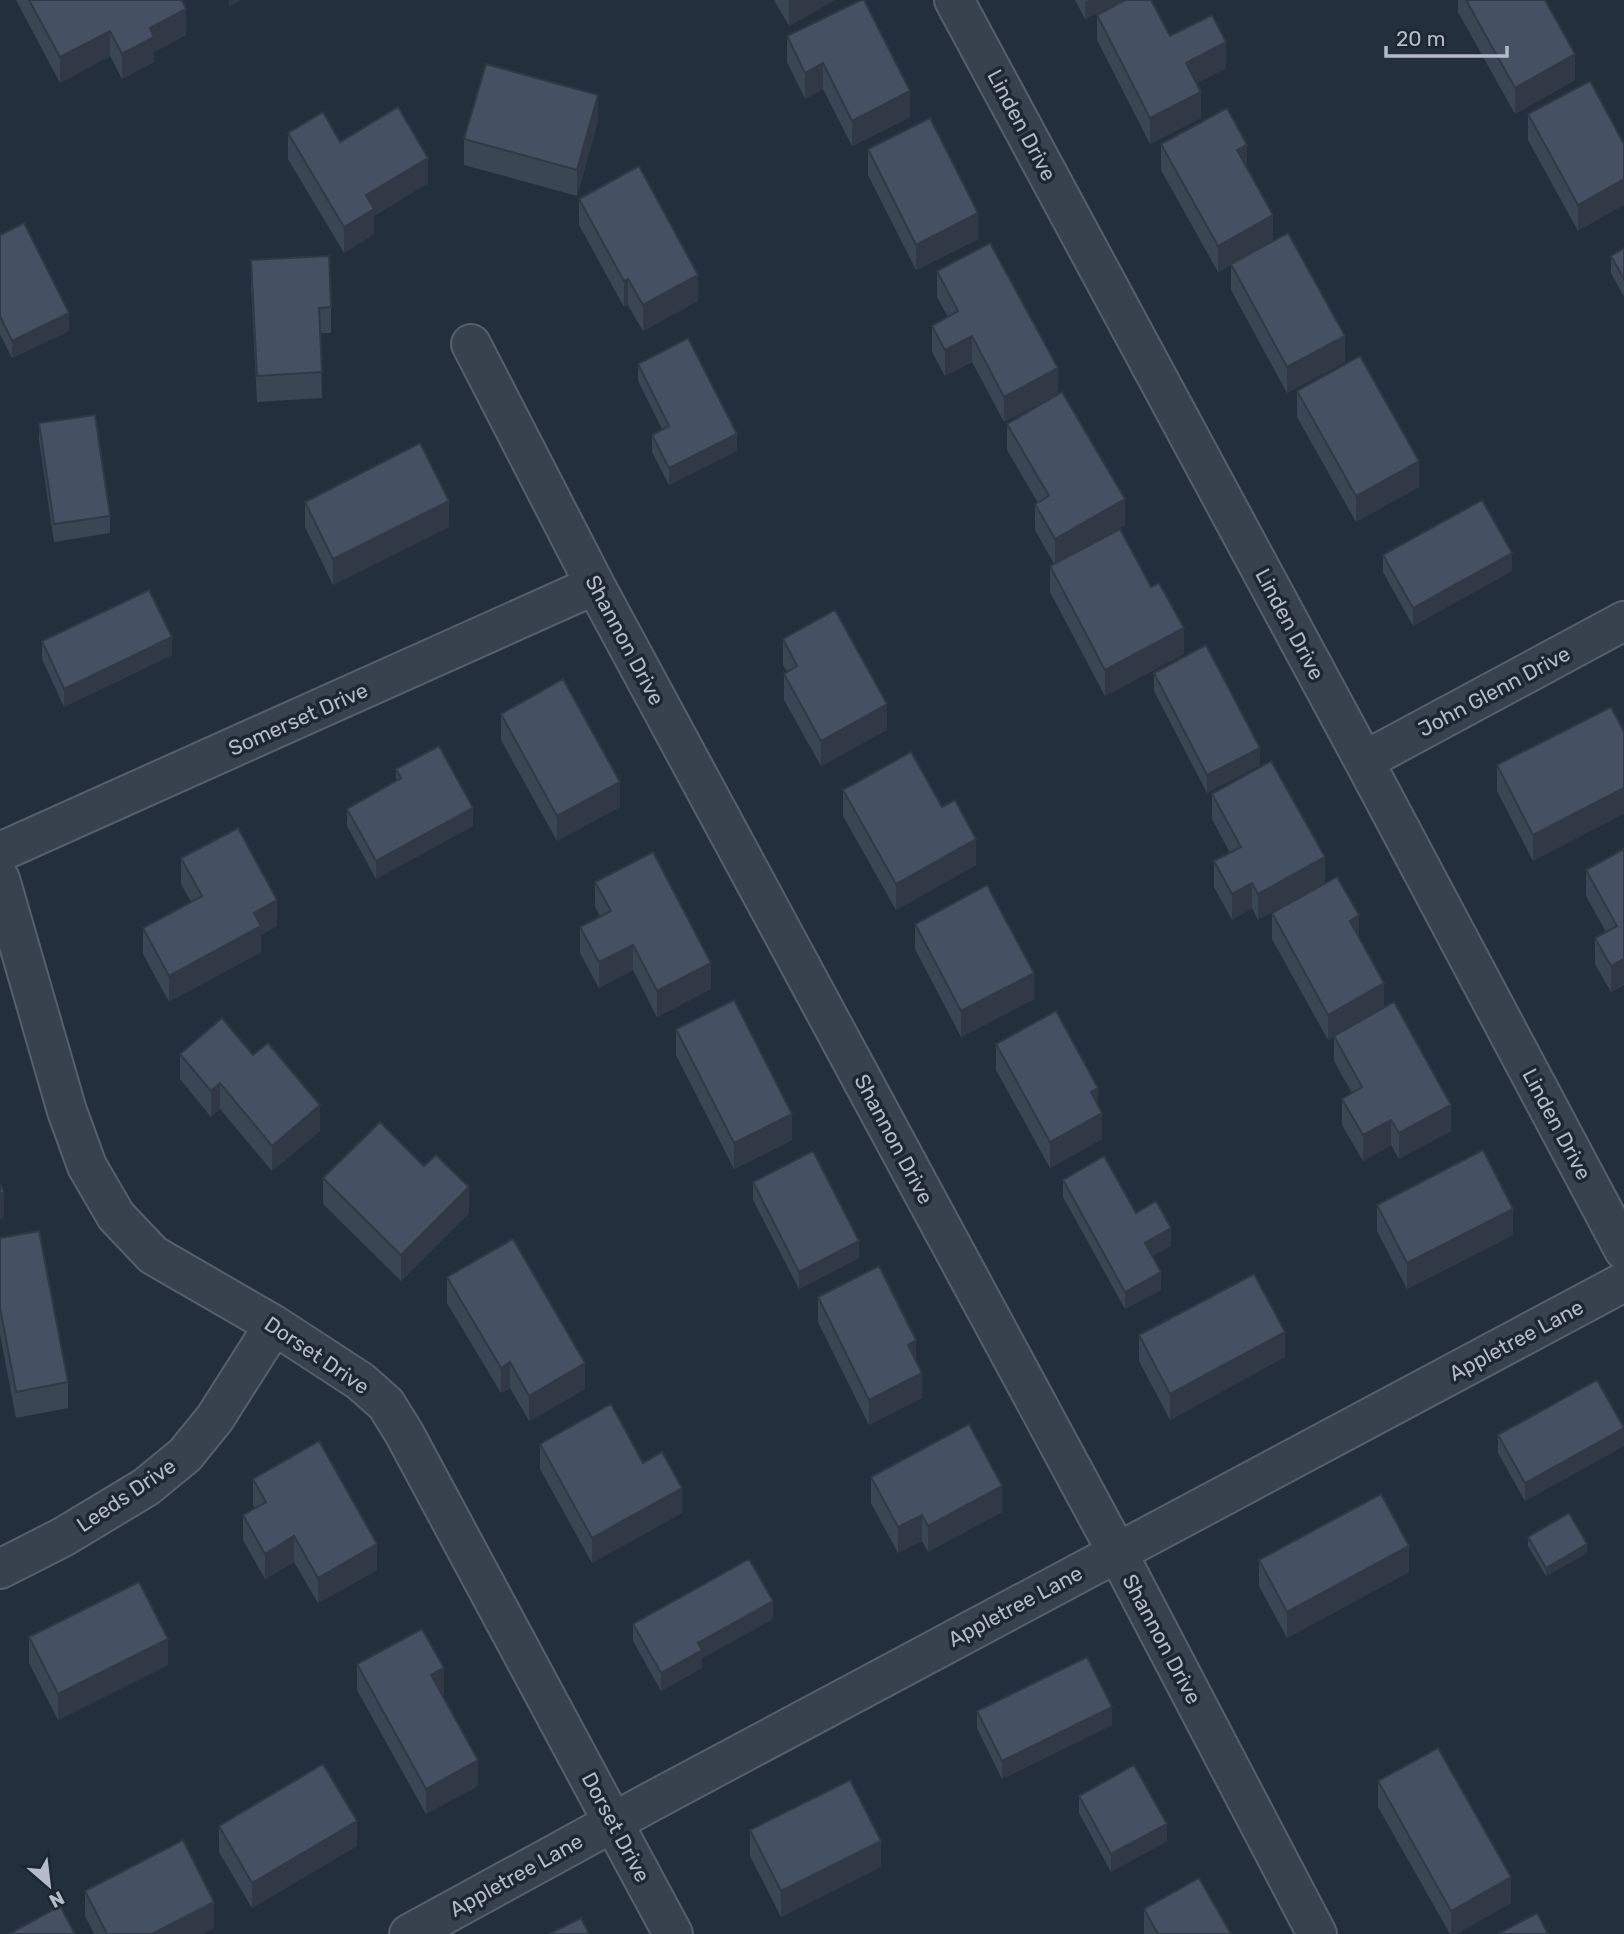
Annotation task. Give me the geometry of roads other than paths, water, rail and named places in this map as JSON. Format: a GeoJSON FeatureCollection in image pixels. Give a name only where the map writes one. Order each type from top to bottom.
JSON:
{"type":"FeatureCollection","features":[{"type":"Feature","properties":{"kind":"street","name":"Linden Drive"},"geometry":{"type":"LineString","coordinates":[[954,0],[1624,1250]]}},
{"type":"Feature","properties":{"kind":"street","name":"Shannon Drive"},"geometry":{"type":"LineString","coordinates":[[471,344],[595,585],[1117,1552],[1317,1934]]}},
{"type":"Feature","properties":{"kind":"street","name":"Somerset Drive"},"geometry":{"type":"LineString","coordinates":[[0,852],[595,585]]}},
{"type":"Feature","properties":{"kind":"street","name":"John Glenn Drive"},"geometry":{"type":"LineString","coordinates":[[1364,761],[1624,621]]}},
{"type":"Feature","properties":{"kind":"street","name":"Dorset Drive"},"geometry":{"type":"LineString","coordinates":[[0,879],[67,1111],[87,1166],[116,1216],[153,1255],[274,1325],[360,1381],[386,1404],[673,1934]]}},
{"type":"Feature","properties":{"kind":"street","name":"Appletree Lane"},"geometry":{"type":"LineString","coordinates":[[409,1934],[613,1822],[1624,1282]]}},
{"type":"Feature","properties":{"kind":"street","name":"Leeds Drive"},"geometry":{"type":"LineString","coordinates":[[0,1569],[62,1537],[146,1487],[185,1455],[215,1418],[274,1325]]}}]}
